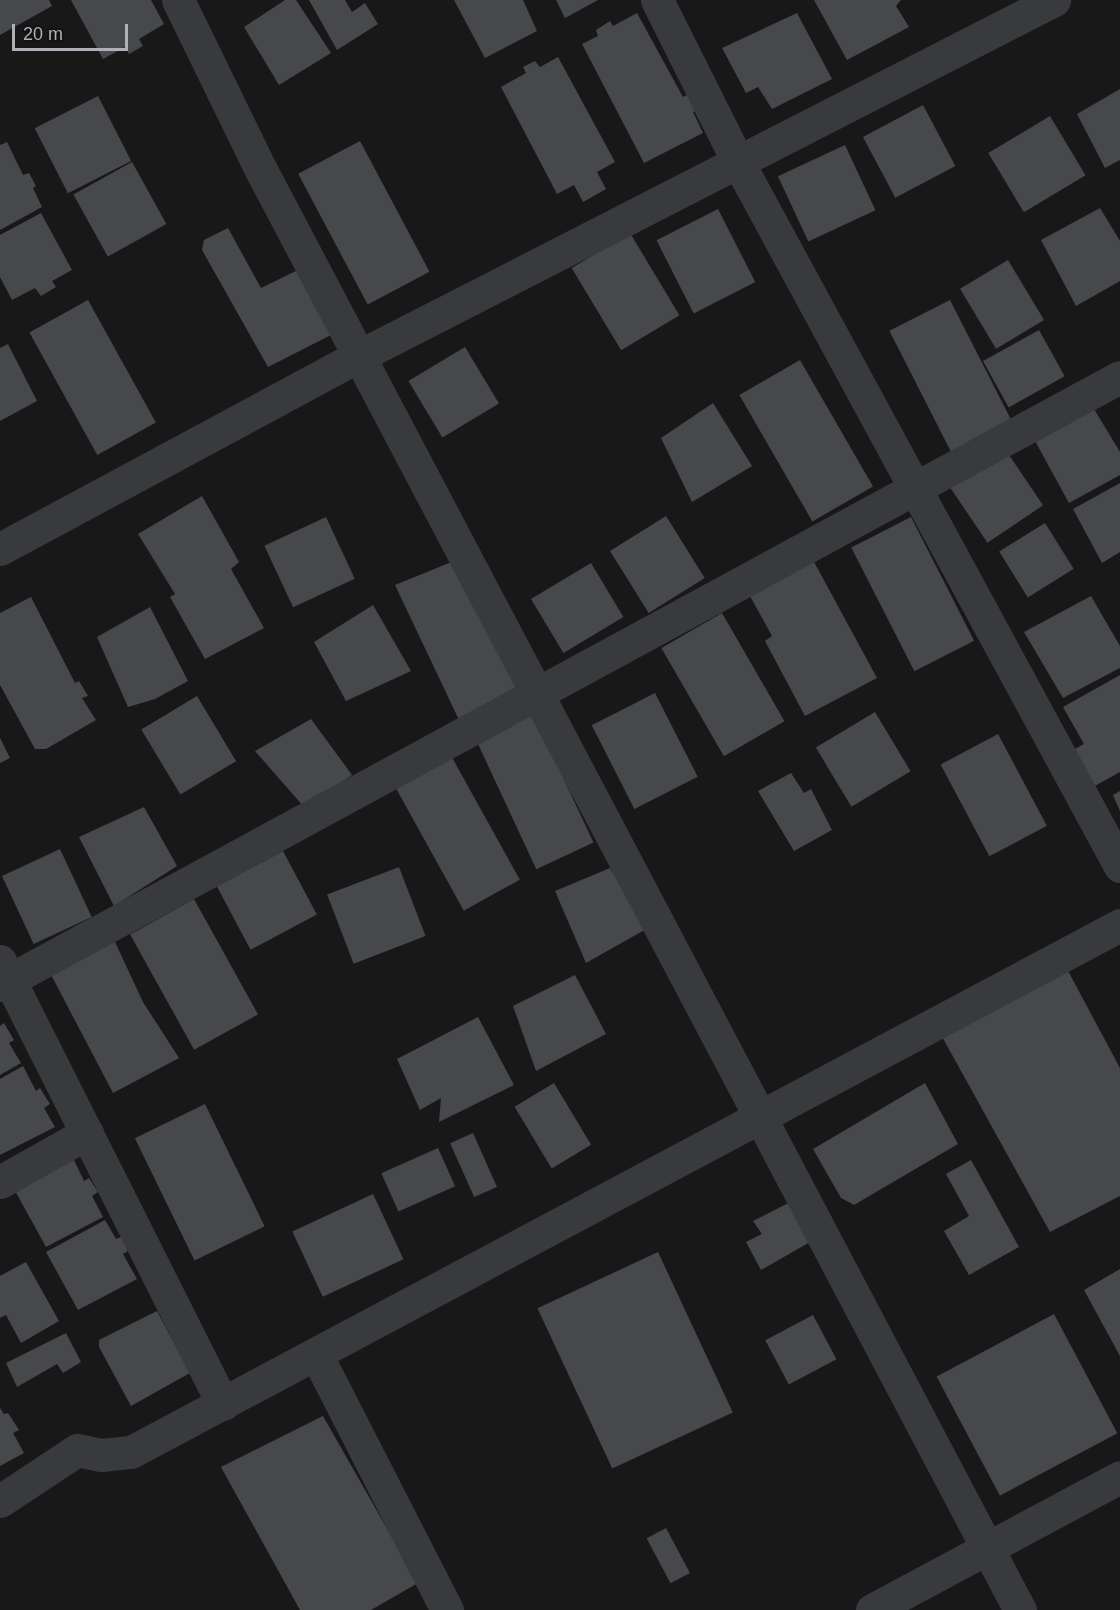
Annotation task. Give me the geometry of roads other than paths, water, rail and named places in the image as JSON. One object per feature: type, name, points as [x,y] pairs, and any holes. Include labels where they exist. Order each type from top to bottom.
[{"type":"street","points":[[178,0],[261,170],[1020,1610]]},
{"type":"street","points":[[657,0],[738,162],[1120,866]]},
{"type":"street","points":[[0,549],[359,356],[1054,0]]},
{"type":"street","points":[[223,1404],[87,1133],[3,975],[538,696],[1120,377]]},
{"type":"street","points":[[0,1501],[77,1450],[101,1455],[131,1452],[1120,925]]},
{"type":"street","points":[[0,1182],[87,1133]]},
{"type":"street","points":[[316,1354],[447,1610]]},
{"type":"street","points":[[872,1610],[1120,1477]]}]
